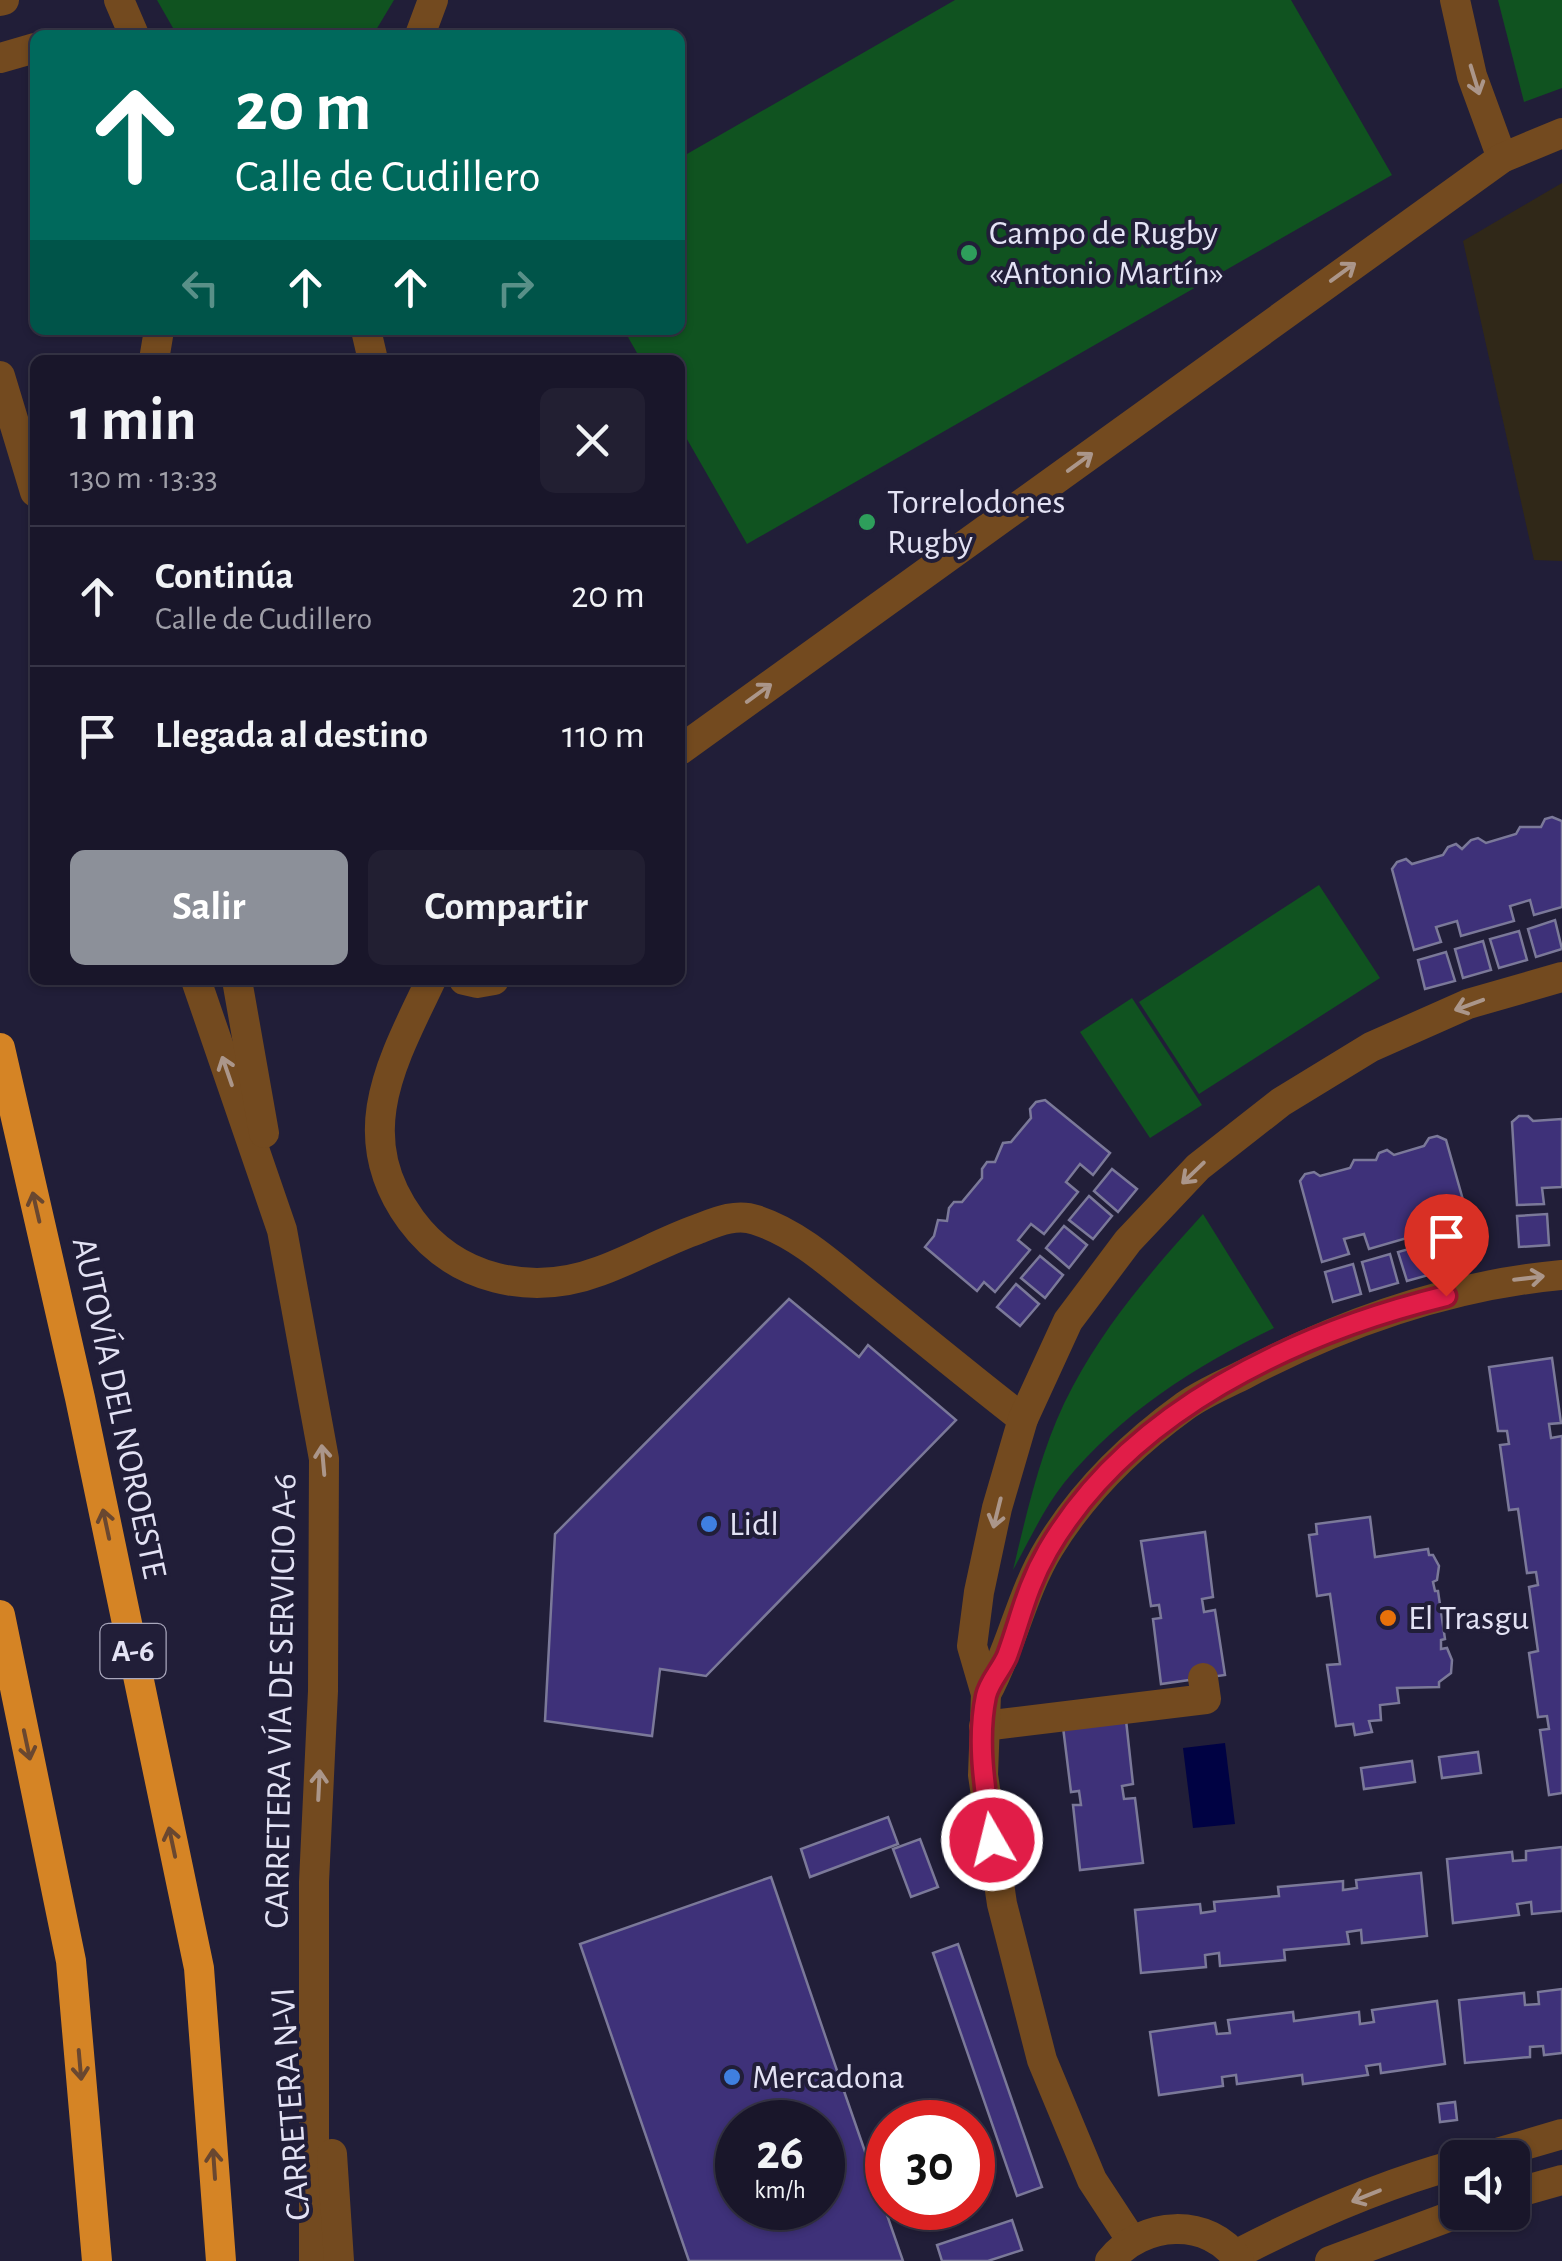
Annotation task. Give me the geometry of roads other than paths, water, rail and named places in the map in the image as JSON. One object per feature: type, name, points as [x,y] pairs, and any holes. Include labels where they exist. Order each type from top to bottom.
[{"type":"highway","name":"AUTOVÍA DEL NOROESTE","points":[[0,1048],[80,1398],[199,1968],[221,2261]]},
{"type":"highway","points":[[0,1615],[71,1961],[97,2261]]},
{"type":"street","points":[[119,0],[132,30]]},
{"type":"street","points":[[422,30],[433,0]]},
{"type":"street","points":[[1456,0],[1472,76],[1502,158]]},
{"type":"street","points":[[0,58],[30,49]]},
{"type":"street","points":[[685,746],[1502,158],[1562,133]]},
{"type":"street","points":[[0,376],[30,475]]},
{"type":"street","points":[[1440,2169],[1289,2227],[1237,2258],[1213,2237],[1186,2229],[1158,2230],[1121,2251],[1037,2044],[999,1888],[983,1775],[986,1694],[972,1646],[979,1592],[1023,1419],[1068,1321],[1128,1241],[1198,1168],[1281,1102],[1371,1047],[1468,1004],[1562,977]]},
{"type":"street","name":"CARRETERA VÍA DE SERVICIO A-6","points":[[198,985],[282,1230],[324,1458],[324,1691],[314,1882],[314,2261]]},
{"type":"street","points":[[238,985],[282,1230]]},
{"type":"street","points":[[429,985],[390,1066],[378,1112],[383,1160],[398,1202],[427,1242],[470,1269],[506,1282],[548,1284],[598,1272],[728,1218],[753,1218],[799,1239],[1023,1419]]},
{"type":"street","points":[[986,1694],[1006,1656],[1020,1608],[1048,1549],[1117,1461],[1187,1404],[1300,1346],[1410,1305],[1519,1279],[1562,1275]]},
{"type":"street","points":[[984,1726],[1206,1699],[1203,1678]]},
{"type":"street","name":"CARRETERA N-VI","points":[[314,1882],[339,2261]]},
{"type":"street","points":[[1530,2143],[1562,2134]]},
{"type":"street","points":[[1530,2189],[1562,2180]]},
{"type":"street","points":[[1330,2261],[1440,2220]]},
{"type":"place","name":"Campo de Rugby «Antonio Martín»","points":[[969,253]]},
{"type":"place","name":"Torrelodones Rugby","points":[[867,522]]},
{"type":"place","name":"Lidl","points":[[709,1524]]},
{"type":"place","name":"El Trasgu","points":[[1388,1618]]},
{"type":"place","name":"Mercadona","points":[[732,2077]]}]
